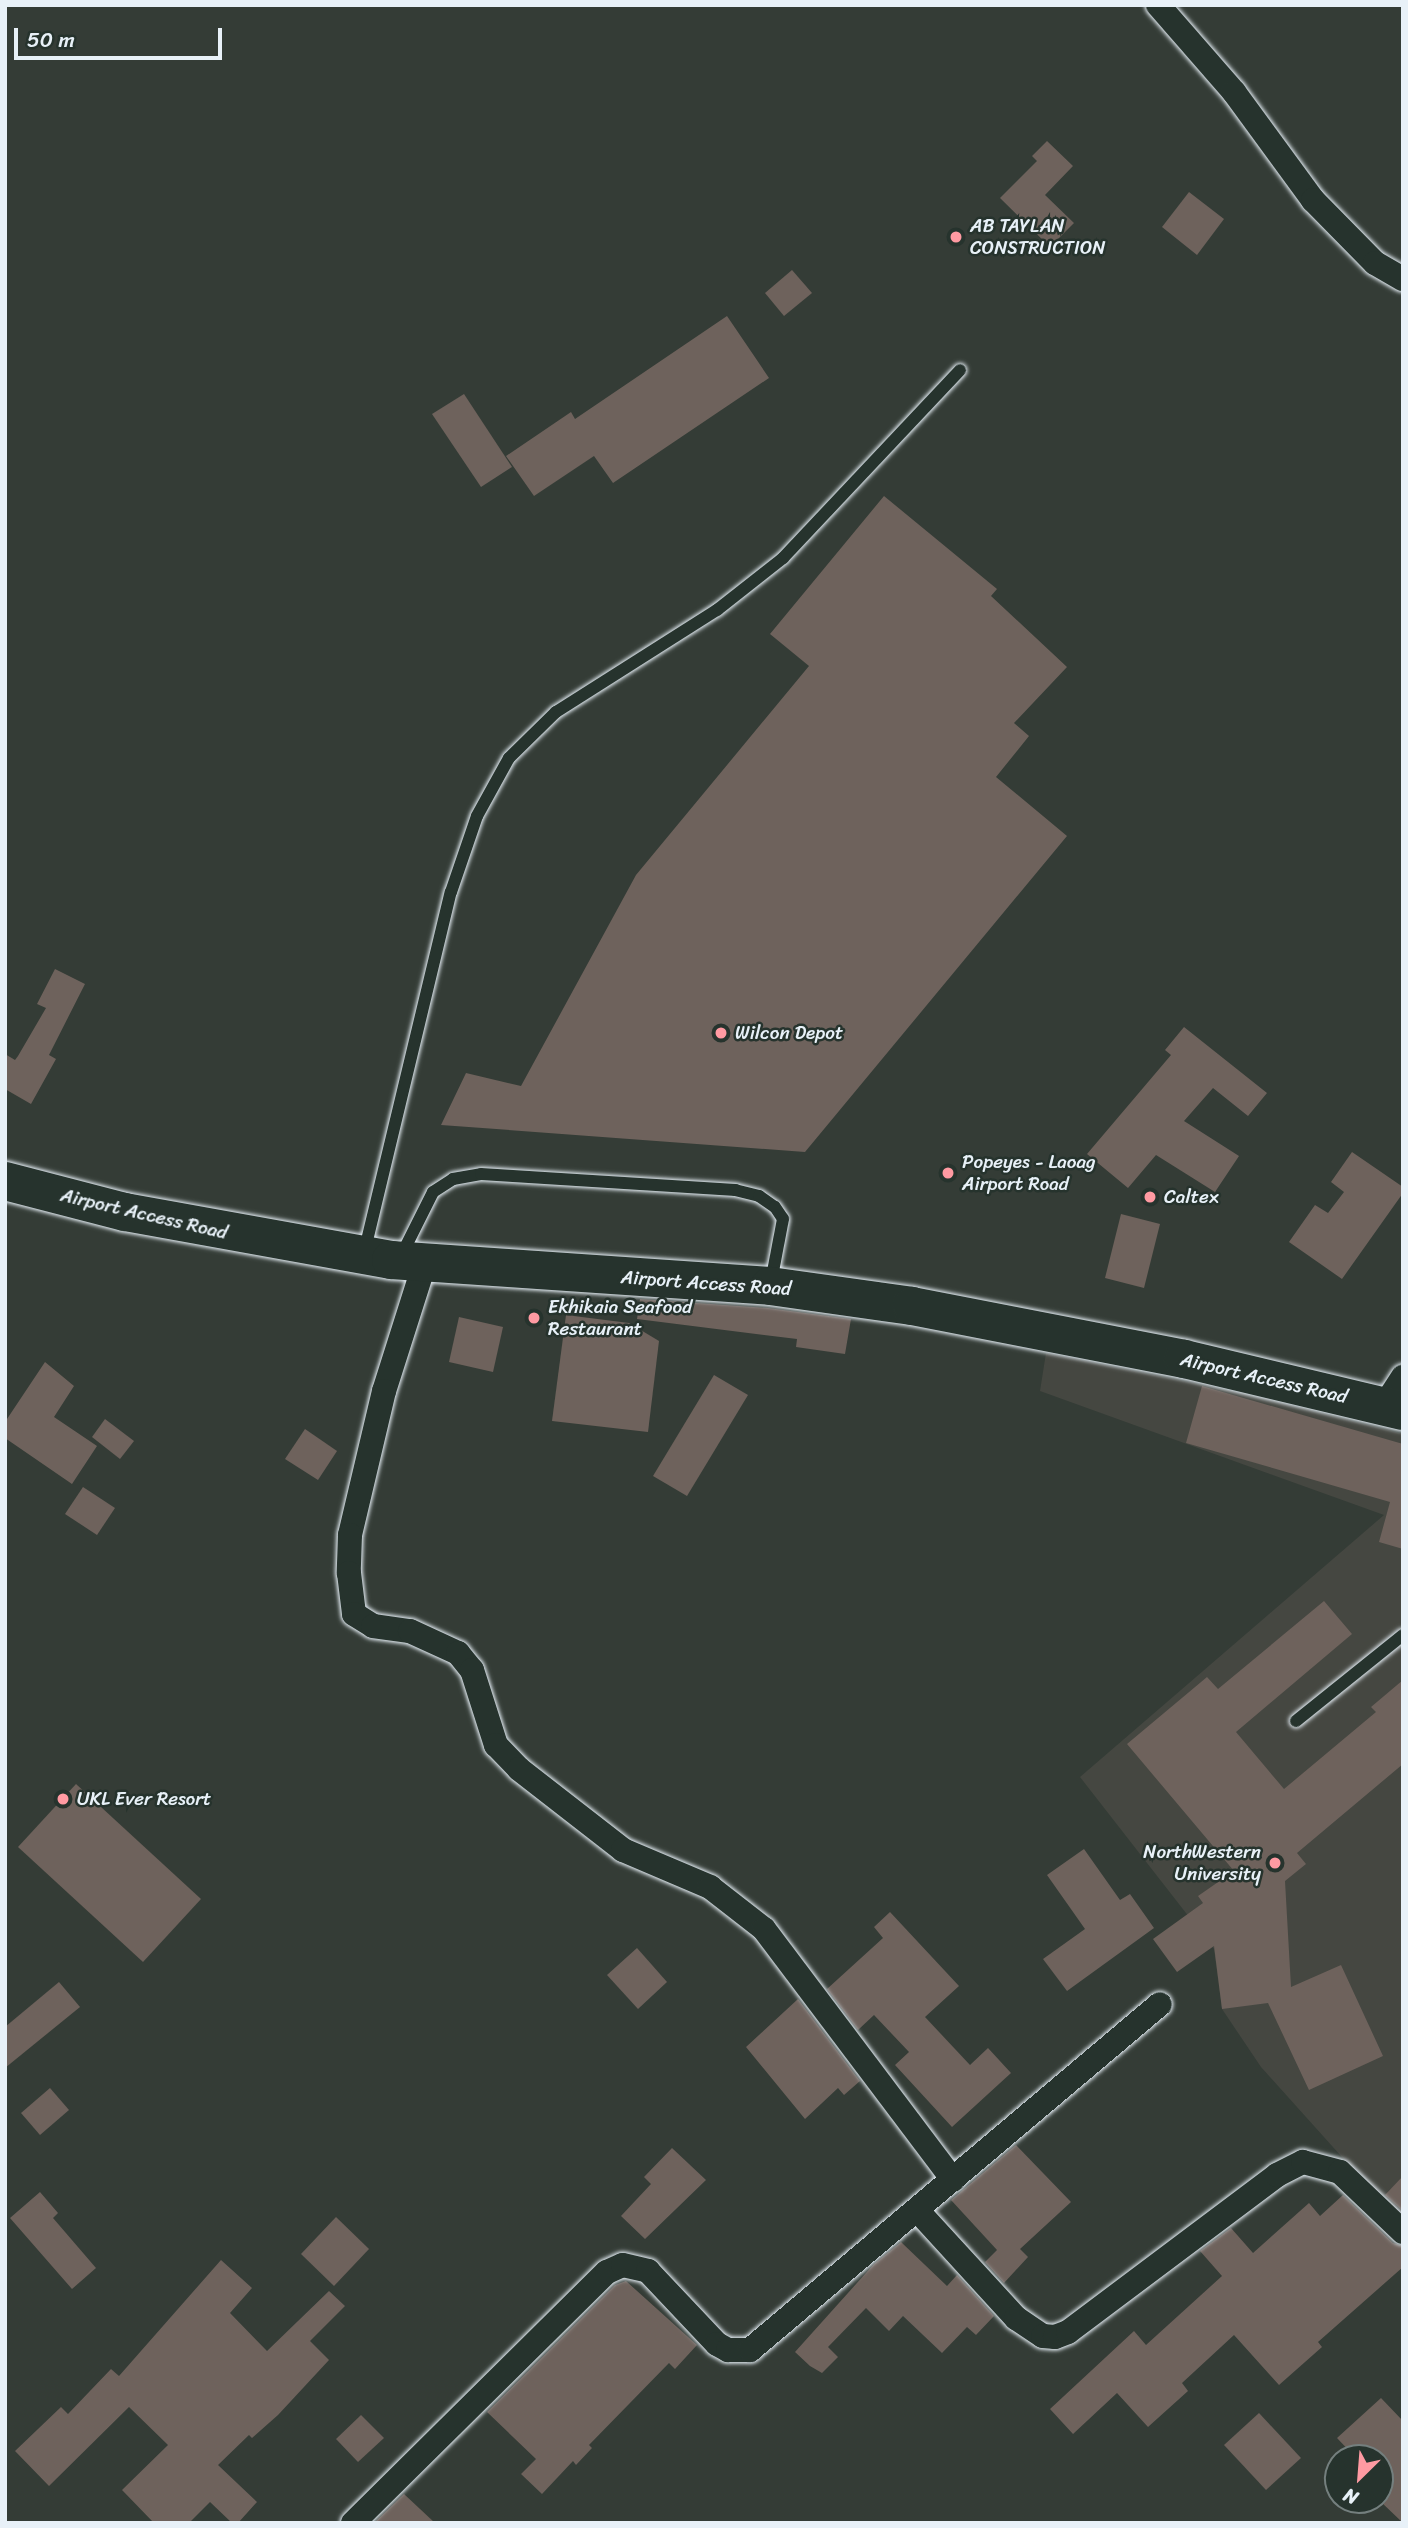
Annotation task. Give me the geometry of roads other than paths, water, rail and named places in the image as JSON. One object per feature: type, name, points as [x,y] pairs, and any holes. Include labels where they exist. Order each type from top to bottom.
[{"type":"main road","name":"Airport Access Road","points":[[5,1181],[125,1212],[396,1260],[770,1286],[912,1306],[1396,1398]]},
{"type":"street","points":[[1158,5],[1234,92],[1313,200],[1375,262],[1403,279]]},
{"type":"street","points":[[396,1260],[384,1391],[350,1535],[349,1573],[354,1614],[373,1626],[410,1631],[458,1653],[472,1670],[496,1745],[519,1769],[623,1850],[710,1887],[764,1929],[953,2180]]},
{"type":"street","points":[[353,2523],[607,2272],[624,2265],[648,2271],[717,2344],[728,2350],[750,2350],[1160,2004]]},
{"type":"street","points":[[917,2210],[1016,2318],[1043,2336],[1055,2337],[1069,2332],[1277,2175],[1303,2162],[1340,2172],[1403,2232]]},
{"type":"lane","points":[[396,1260],[451,891],[477,816],[509,758],[556,712],[717,610],[783,558],[960,370]]},
{"type":"lane","points":[[396,1260],[433,1192],[453,1178],[481,1174],[735,1190],[759,1196],[775,1206],[783,1219],[770,1286]]},
{"type":"lane","points":[[1296,1721],[1403,1635]]},
{"type":"place","name":"AB TAYLAN CONSTRUCTION","points":[[956,237]]},
{"type":"place","name":"Wilcon Depot","points":[[721,1033]]},
{"type":"place","name":"Popeyes - Laoag Airport Road","points":[[948,1173]]},
{"type":"place","name":"Caltex","points":[[1150,1197]]},
{"type":"place","name":"Ekhikaia Seafood Restaurant","points":[[534,1318]]},
{"type":"place","name":"UKL Ever Resort","points":[[63,1799]]},
{"type":"place","name":"NorthWestern University","points":[[1275,1863]]}]
